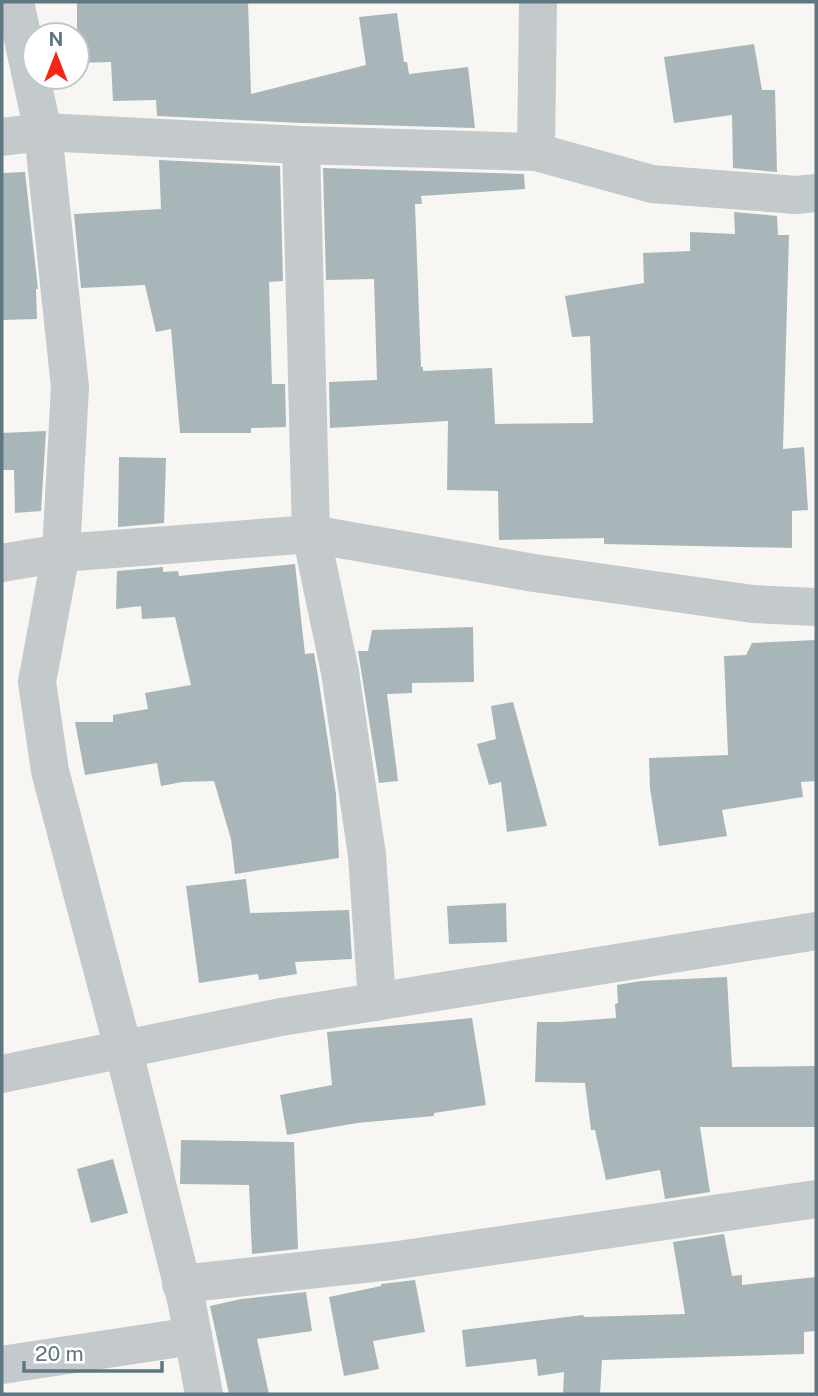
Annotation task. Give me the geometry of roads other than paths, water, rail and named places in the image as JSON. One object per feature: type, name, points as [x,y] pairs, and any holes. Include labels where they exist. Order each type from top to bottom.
[{"type":"street","points":[[15,2],[43,132],[69,387],[61,553],[37,682],[50,771],[123,1048],[181,1284],[204,1394]]},
{"type":"street","points":[[536,152],[538,2]]},
{"type":"street","points":[[2,137],[43,132],[301,145],[536,152],[652,184],[796,195],[816,193]]},
{"type":"street","points":[[301,145],[311,534],[340,672],[367,855],[377,1002]]},
{"type":"street","points":[[2,563],[61,553],[311,534],[534,573],[753,604],[816,607]]},
{"type":"street","points":[[2,1074],[281,1017],[816,931]]},
{"type":"street","points":[[181,1284],[391,1261],[816,1199]]},
{"type":"street","points":[[2,1364],[193,1336]]}]
